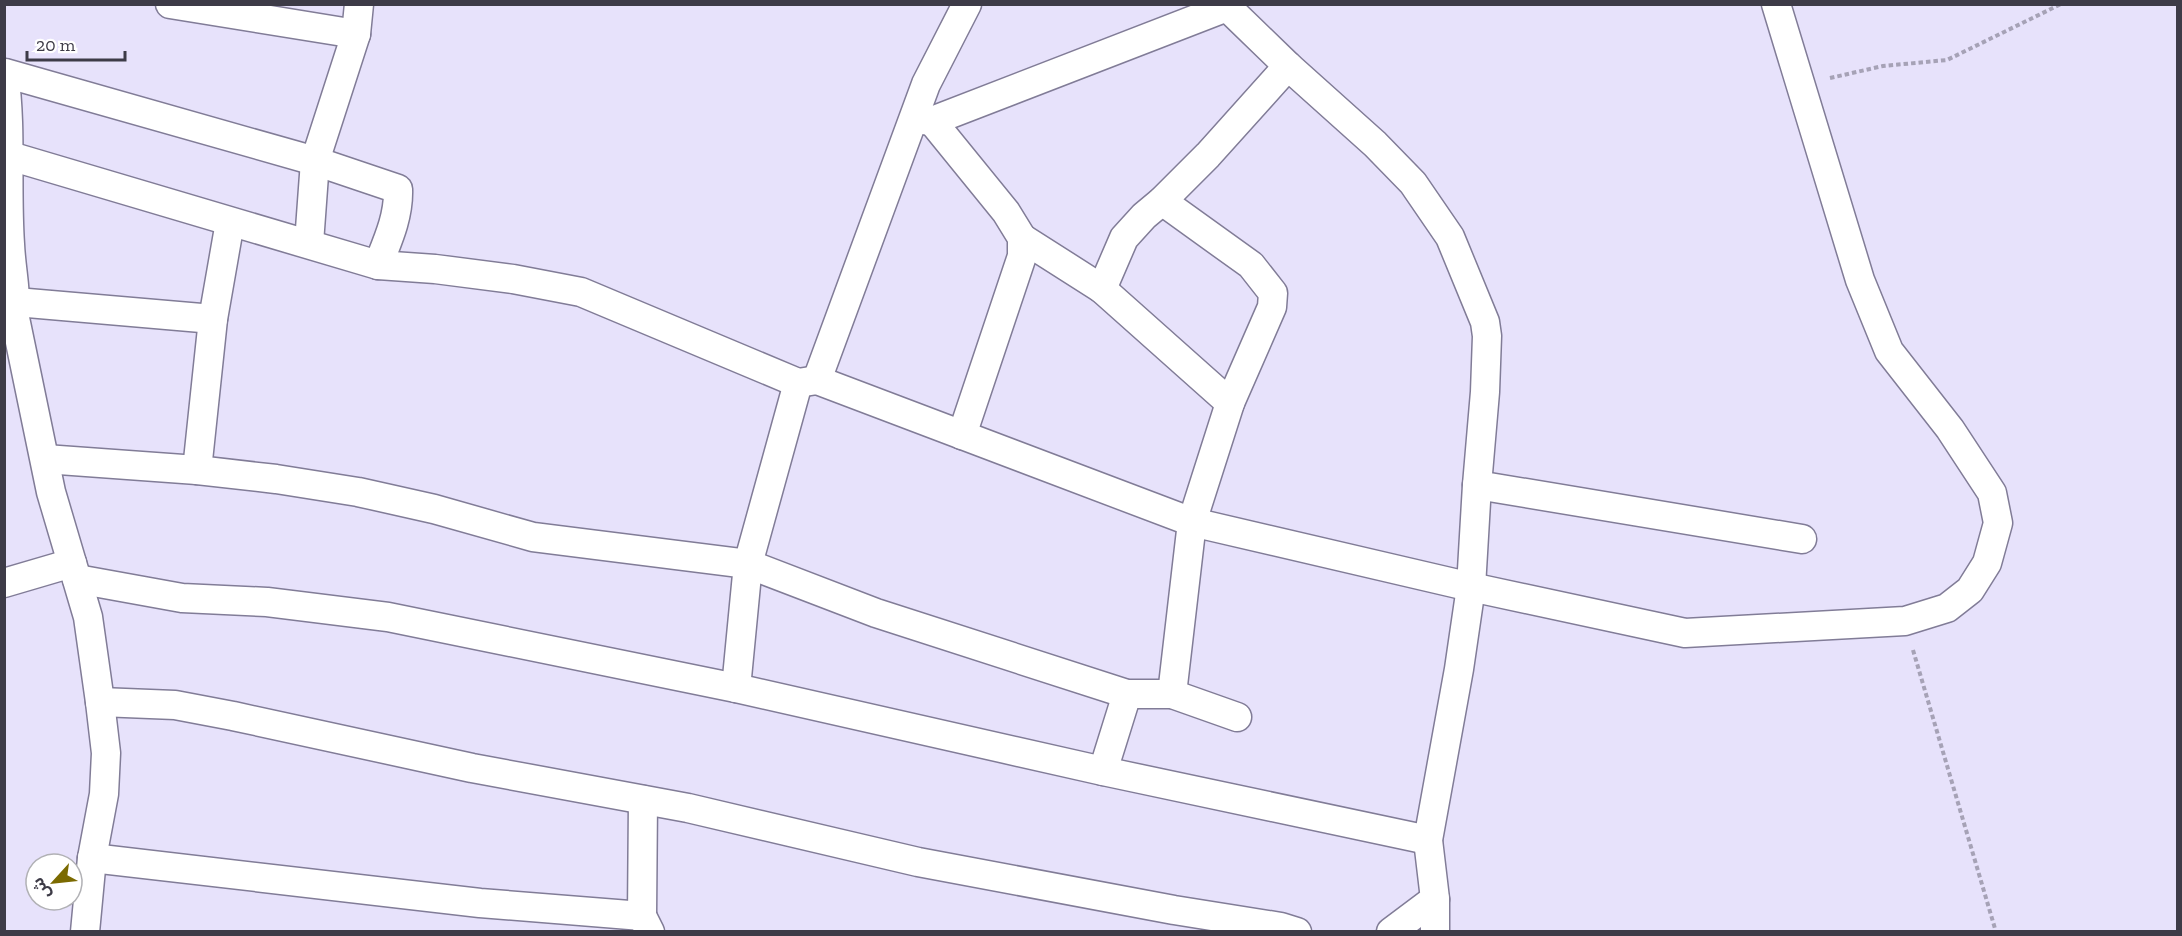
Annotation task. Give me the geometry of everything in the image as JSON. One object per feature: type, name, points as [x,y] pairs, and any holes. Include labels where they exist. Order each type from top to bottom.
[{"type":"street","points":[[170,4],[356,34]]},
{"type":"street","points":[[309,243],[315,161],[356,34],[358,4]]},
{"type":"street","points":[[736,688],[748,564],[807,381],[885,192],[923,120],[926,84],[967,4]]},
{"type":"street","points":[[10,156],[378,265],[435,269],[513,279],[581,292],[807,381],[962,435],[1192,522],[1471,587],[1685,633],[1905,621],[1947,608],[1970,590],[1987,562],[1998,523],[1992,493],[1950,429],[1889,351],[1860,280],[1776,4]]},
{"type":"street","points":[[923,120],[1226,6],[1288,66],[1375,144],[1413,183],[1450,237],[1478,301],[1487,336],[1471,587],[1459,669],[1428,840],[1435,899],[1435,932]]},
{"type":"street","points":[[1102,289],[1124,238],[1208,155],[1288,66]]},
{"type":"street","points":[[85,932],[92,858],[104,794],[106,753],[88,617],[51,492],[10,303],[7,243],[10,156],[5,73],[315,161],[398,189],[398,204],[392,228],[378,265]]},
{"type":"street","points":[[923,120],[1006,212],[1022,237],[1102,289],[1230,403]]},
{"type":"street","points":[[1162,201],[1251,265],[1273,293],[1272,307],[1230,403],[1192,522],[1172,694]]},
{"type":"street","points":[[197,470],[213,319],[230,222]]},
{"type":"street","points":[[962,435],[1022,256],[1022,237]]},
{"type":"street","points":[[10,303],[213,319]]},
{"type":"street","points":[[45,459],[276,478],[358,492],[434,509],[533,537],[748,564],[876,613],[1127,694],[1172,694],[1237,717]]},
{"type":"street","points":[[1477,485],[1803,539]]},
{"type":"street","points":[[4,584],[75,571],[182,598],[267,602],[388,617],[736,688],[1103,771],[1428,840]]},
{"type":"street","points":[[1103,771],[1127,694]]},
{"type":"street","points":[[100,702],[175,705],[245,718],[472,768],[643,800],[918,862],[1174,910],[1281,927],[1297,932]]},
{"type":"street","points":[[92,858],[646,924],[643,800]]},
{"type":"street","points":[[1391,932],[1435,899]]},
{"type":"path","points":[[1801,86],[1883,66],[1947,60],[2061,4]]},
{"type":"path","points":[[1905,621],[1996,932]]}]
